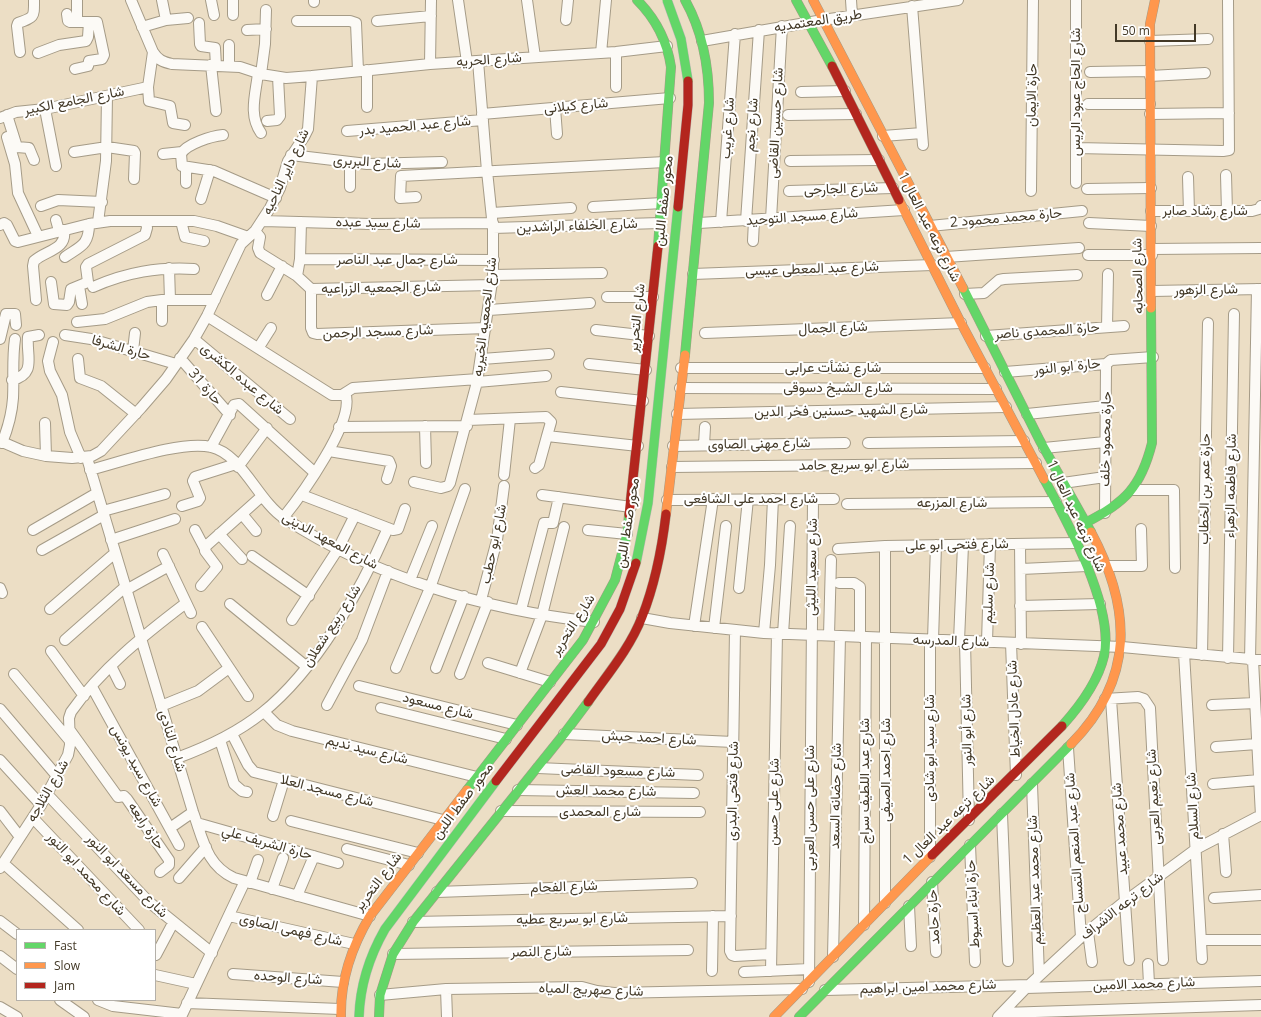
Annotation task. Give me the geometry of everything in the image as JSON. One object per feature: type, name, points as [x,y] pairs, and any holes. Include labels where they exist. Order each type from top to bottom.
[{"type":"street","points":[[20,52],[17,26],[18,23],[34,16],[34,0]]},
{"type":"street","points":[[77,0],[77,22]]},
{"type":"street","points":[[131,0],[157,58],[172,64],[229,66],[278,77],[312,76]]},
{"type":"street","points":[[162,0],[166,20]]},
{"type":"street","points":[[211,0],[214,15]]},
{"type":"street","points":[[233,0],[234,15]]},
{"type":"street","points":[[430,64],[431,0]]},
{"type":"street","points":[[458,0],[467,62]]},
{"type":"street","points":[[527,0],[535,57]]},
{"type":"street","points":[[566,20],[568,0]]},
{"type":"street","points":[[601,53],[606,0]]},
{"type":"street","name":"شارع التحرير","points":[[340,1013],[343,982],[354,944],[370,916],[550,682],[594,622],[615,580],[627,534],[643,402],[650,370],[649,336],[662,203],[670,98],[671,67],[667,46],[653,17],[637,0]]},
{"type":"street","name":"محور صفط اللبن","points":[[650,370],[682,80],[679,53],[672,27],[659,0]]},
{"type":"street","name":"محور صفط اللبن","points":[[359,1017],[362,981],[369,958],[379,937],[392,917],[601,644],[626,600],[634,576],[648,503],[688,105],[689,78],[686,50],[678,24],[667,0]]},
{"type":"street","points":[[379,1017],[380,995],[393,954],[412,922],[564,734],[623,653],[642,618],[661,552],[672,467],[681,368],[699,223],[709,108],[708,72],[695,42],[690,7],[685,0]]},
{"type":"street","name":"شارع ترعه عبد العال 1","points":[[774,1017],[930,857],[1016,775],[1064,726],[1082,702],[1095,680],[1105,647],[1100,604],[1087,566],[1077,543],[1036,463],[961,324],[845,91],[796,0]]},
{"type":"street","name":"شارع ترعه عبد العال 1","points":[[799,1017],[932,882],[1068,748],[1108,699],[1122,647],[1119,606],[1114,582],[1107,566],[1044,448],[813,0]]},
{"type":"street","points":[[851,0],[852,15]]},
{"type":"street","name":"طريق المعتمديه","points":[[695,42],[852,15],[885,5],[916,4],[953,0]]},
{"type":"street","name":"حارة الايمان","points":[[1031,191],[1033,0]]},
{"type":"street","name":"شارع الحاج عبود الريس","points":[[1076,0],[1076,183]]},
{"type":"street","name":"شارع الصحابه","points":[[1085,523],[1105,513],[1123,501],[1133,490],[1138,484],[1147,465],[1152,443],[1153,358],[1150,24],[1155,0]]},
{"type":"street","points":[[1076,148],[1226,151],[1230,148],[1228,0]]},
{"type":"street","points":[[916,4],[923,144]]},
{"type":"street","points":[[261,133],[255,125],[253,113],[266,29],[266,10]]},
{"type":"street","points":[[67,14],[68,22],[96,22],[98,24],[104,56],[102,58],[89,61],[88,66],[75,69]]},
{"type":"street","points":[[377,21],[431,16]]},
{"type":"street","points":[[142,26],[166,20],[188,18]]},
{"type":"street","points":[[297,21],[350,20],[356,23],[368,107]]},
{"type":"street","points":[[38,53],[58,45],[86,42],[88,37],[89,22]]},
{"type":"street","points":[[199,23],[201,46],[215,48],[214,66],[216,112]]},
{"type":"street","name":"شارع حسين القاضى","points":[[771,219],[782,26]]},
{"type":"street","points":[[247,30],[266,29]]},
{"type":"street","name":"شارع نجم","points":[[753,241],[750,220],[758,30]]},
{"type":"street","name":"شارع غريب","points":[[721,222],[735,34]]},
{"type":"street","points":[[1150,41],[1208,39]]},
{"type":"street","points":[[667,46],[695,42]]},
{"type":"street","points":[[229,45],[229,66]]},
{"type":"street","name":"شارع الحريه","points":[[312,76],[430,64],[616,52],[667,46]]},
{"type":"street","points":[[153,52],[148,86],[149,101],[170,106],[172,123],[185,125]]},
{"type":"street","points":[[616,52],[616,87]]},
{"type":"street","name":"شارع الجمعيه الخيريه","points":[[414,482],[441,488],[448,486],[467,423],[482,359],[494,260],[493,221],[487,171],[478,61]]},
{"type":"street","points":[[1090,72],[1205,73]]},
{"type":"street","name":"شارع داير الناحيه","points":[[84,458],[102,451],[136,414],[178,361],[194,338],[215,300],[241,244],[252,234],[263,220],[276,198],[291,155],[308,129],[312,76]]},
{"type":"street","points":[[267,121],[277,120],[280,116],[278,77]]},
{"type":"street","name":"شارع الجامع الكبير","points":[[3,114],[108,96],[148,86]]},
{"type":"street","points":[[801,92],[845,91]]},
{"type":"street","points":[[65,257],[85,244],[102,202],[107,147],[108,96]]},
{"type":"street","name":"شارع كيلانى","points":[[482,117],[555,108],[670,98]]},
{"type":"street","points":[[1088,104],[1229,113]]},
{"type":"street","points":[[45,108],[56,166]]},
{"type":"street","points":[[555,108],[557,134]]},
{"type":"street","points":[[3,114],[6,137],[15,164],[18,193],[38,236]]},
{"type":"street","points":[[788,115],[856,114]]},
{"type":"street","name":"شارع عبد الحميد بدر","points":[[347,131],[482,117]]},
{"type":"street","points":[[883,136],[922,132]]},
{"type":"street","points":[[163,154],[182,152],[211,137],[223,135]]},
{"type":"street","points":[[6,137],[18,147],[29,148],[34,160]]},
{"type":"street","points":[[74,152],[107,147],[131,150],[135,153],[134,179]]},
{"type":"street","points":[[182,152],[182,166],[210,170],[276,198]]},
{"type":"street","name":"شارع البربرى","points":[[291,155],[350,162],[392,164],[442,162]]},
{"type":"street","points":[[790,161],[880,160]]},
{"type":"street","points":[[350,162],[350,187]]},
{"type":"street","points":[[416,197],[400,198],[401,176],[665,162]]},
{"type":"street","points":[[186,167],[186,183]]},
{"type":"street","points":[[201,198],[210,170]]},
{"type":"street","points":[[1226,176],[1227,211]]},
{"type":"street","points":[[1188,177],[1189,211]]},
{"type":"street","name":"شارع الجارحى","points":[[789,191],[893,188]]},
{"type":"street","points":[[1087,189],[1151,188]]},
{"type":"street","points":[[41,206],[61,200],[102,202]]},
{"type":"street","points":[[593,207],[662,203]]},
{"type":"street","name":"شارع رشاد صابر","points":[[1151,210],[1252,211],[1260,207]]},
{"type":"street","points":[[493,221],[571,208]]},
{"type":"street","name":"شارع مسجد التوحيد","points":[[699,223],[904,210]]},
{"type":"street","name":"حارة محمد محمود 2","points":[[930,226],[1082,211]]},
{"type":"street","points":[[36,300],[33,266],[34,261],[59,247],[65,237],[56,220]]},
{"type":"street","name":"شارع سيد عبده","points":[[263,220],[429,224],[493,221]]},
{"type":"street","points":[[0,225],[7,225],[16,242],[93,223],[146,221],[181,221],[212,224],[252,234]]},
{"type":"street","points":[[51,282],[54,302],[58,306],[68,304],[70,290],[88,282],[86,267],[88,264],[142,237],[146,232],[146,221]]},
{"type":"street","points":[[181,221],[185,237],[204,241]]},
{"type":"street","name":"شارع الخلفاء الراشدين","points":[[493,221],[660,223]]},
{"type":"street","points":[[297,276],[300,259],[301,222]]},
{"type":"street","points":[[1089,223],[1151,226]]},
{"type":"street","name":"شارع الجمعيه الزراعيه","points":[[252,234],[260,237],[258,248],[260,253],[297,276],[311,289],[602,273]]},
{"type":"street","points":[[946,257],[1079,248]]},
{"type":"street","points":[[1088,255],[1261,248]]},
{"type":"street","name":"شارع جمال عبد الناصر","points":[[300,259],[494,260]]},
{"type":"street","name":"شارع عبد المعطى عيسى","points":[[693,274],[932,265]]},
{"type":"street","points":[[267,295],[282,266]]},
{"type":"street","points":[[93,287],[130,273],[169,268],[194,269]]},
{"type":"street","points":[[162,321],[166,300],[169,268]]},
{"type":"street","name":"حارة المحمدى ناصر","points":[[1107,327],[1108,274]]},
{"type":"street","points":[[965,294],[984,294],[999,280],[1004,279],[1077,275]]},
{"type":"street","points":[[80,286],[82,304]]},
{"type":"street","name":"شارع مسجد الرحمن","points":[[311,289],[311,328],[313,332],[317,334],[486,328]]},
{"type":"street","points":[[1259,289],[1255,703],[1261,815]]},
{"type":"street","name":"شارع الزهور","points":[[1152,291],[1259,289]]},
{"type":"street","points":[[608,297],[653,297]]},
{"type":"street","points":[[77,322],[105,318],[140,304],[166,300],[215,300]]},
{"type":"street","points":[[489,310],[590,303]]},
{"type":"street","points":[[0,339],[6,314],[15,314],[16,325]]},
{"type":"street","name":"شارع فاطمه الزهراء","points":[[1228,658],[1234,314]]},
{"type":"street","points":[[207,316],[259,347],[332,395],[339,396],[353,388],[546,376]]},
{"type":"street","name":"حارة عمر بن الخطاب","points":[[1202,655],[1208,323]]},
{"type":"street","name":"شارع الجمال","points":[[705,333],[961,324]]},
{"type":"street","name":"حارة المحمدى ناصر","points":[[986,336],[1124,326]]},
{"type":"street","points":[[259,347],[270,328]]},
{"type":"street","points":[[596,330],[649,336]]},
{"type":"street","points":[[134,351],[135,333]]},
{"type":"street","points":[[12,380],[23,376],[29,366],[28,337],[39,335]]},
{"type":"street","name":"حارة الشرفا","points":[[65,336],[91,339],[178,361]]},
{"type":"street","name":"شارع عبده الكشرى","points":[[194,338],[290,419]]},
{"type":"street","points":[[15,339],[12,358],[11,413],[1,442],[23,451],[46,456],[84,458]]},
{"type":"street","name":"شارع النادى","points":[[53,342],[49,356],[50,371],[62,395],[70,432],[90,470],[193,812],[206,847],[216,866],[223,873],[248,882],[370,916]]},
{"type":"street","points":[[482,359],[549,354]]},
{"type":"street","name":"حارة ابو النور","points":[[1005,372],[1106,364],[1111,360],[1153,358]]},
{"type":"street","points":[[78,359],[80,378],[101,386],[136,414]]},
{"type":"street","name":"حارة 31","points":[[178,361],[230,415]]},
{"type":"street","points":[[589,364],[650,370]]},
{"type":"street","name":"حارة محمود خلف","points":[[1105,513],[1106,364]]},
{"type":"street","name":"شارع نشأت عرابى","points":[[681,368],[985,368]]},
{"type":"street","name":"شارع الشيخ دسوقى","points":[[680,388],[996,389]]},
{"type":"street","points":[[560,392],[643,402]]},
{"type":"street","points":[[283,518],[302,494],[329,451],[347,405],[345,393]]},
{"type":"street","points":[[211,447],[230,415],[234,405],[239,404],[315,473]]},
{"type":"street","points":[[1027,414],[1106,406]]},
{"type":"street","name":"شارع الشهيد حسنين فخر الدين","points":[[677,414],[1006,407]]},
{"type":"street","points":[[339,427],[425,426],[510,419],[549,418],[551,422],[539,465],[535,468]]},
{"type":"street","points":[[504,475],[510,419]]},
{"type":"street","points":[[45,423],[46,456]]},
{"type":"street","points":[[425,426],[426,463]]},
{"type":"street","points":[[704,445],[706,427]]},
{"type":"street","points":[[182,506],[198,501],[200,498],[193,481],[195,476],[237,466],[267,428]]},
{"type":"street","points":[[547,436],[638,446]]},
{"type":"street","points":[[868,443],[1024,441]]},
{"type":"street","points":[[1044,448],[1106,442]]},
{"type":"street","name":"شارع مهنى الصاوى","points":[[673,446],[845,443]]},
{"type":"street","name":"شارع المعهد الدينى","points":[[90,470],[179,447],[200,445],[211,447],[224,453],[283,518],[338,549],[372,565],[430,588],[542,615],[594,622]]},
{"type":"street","points":[[329,451],[389,461],[391,464],[387,480]]},
{"type":"street","name":"شارع ابو سريع حامد","points":[[672,467],[1036,463]]},
{"type":"street","points":[[1064,483],[1105,477]]},
{"type":"street","name":"شارع ابو حطب","points":[[460,674],[484,601],[498,534],[504,486]]},
{"type":"street","points":[[396,668],[430,588],[465,489]]},
{"type":"street","points":[[1133,490],[1174,490],[1174,568]]},
{"type":"street","points":[[33,530],[97,493]]},
{"type":"street","points":[[42,550],[103,513],[165,494]]},
{"type":"street","points":[[302,494],[388,528],[398,529],[405,509]]},
{"type":"street","points":[[542,495],[631,507]]},
{"type":"street","points":[[205,548],[262,496]]},
{"type":"street","points":[[521,610],[544,523],[553,523],[559,497]]},
{"type":"street","points":[[694,626],[712,499]]},
{"type":"street","points":[[738,588],[748,499]]},
{"type":"street","points":[[764,633],[770,565],[773,499]]},
{"type":"street","name":"شارع سعيد الليثى","points":[[811,634],[813,499]]},
{"type":"street","name":"شارع احمد على الشافعى","points":[[667,500],[834,499]]},
{"type":"street","name":"شارع المزرعه","points":[[847,504],[1056,502]]},
{"type":"street","points":[[1064,518],[1078,510]]},
{"type":"street","points":[[242,514],[256,531]]},
{"type":"street","points":[[292,620],[309,596],[338,549],[355,515]]},
{"type":"street","points":[[111,540],[175,519]]},
{"type":"street","points":[[410,580],[432,526]]},
{"type":"street","points":[[714,628],[726,526]]},
{"type":"street","name":"شارع على حسن","points":[[771,971],[780,633],[790,526]]},
{"type":"street","points":[[520,673],[542,615],[564,527]]},
{"type":"street","name":"شارع ربيع شعلان","points":[[177,758],[232,734],[264,712],[306,667],[322,648],[372,565],[388,528]]},
{"type":"street","points":[[1107,566],[1142,566],[1141,529]]},
{"type":"street","points":[[195,530],[217,567],[201,586]]},
{"type":"street","points":[[588,530],[627,534]]},
{"type":"street","points":[[219,534],[242,559]]},
{"type":"street","name":"شارع فتحى ابو على","points":[[838,549],[885,546],[1077,543]]},
{"type":"street","name":"شارع سليم","points":[[987,642],[990,544]]},
{"type":"street","name":"شارع عادل الخياط","points":[[1016,775],[1016,643],[1020,606],[1020,544]]},
{"type":"street","name":"شارع سيد ابو شادى","points":[[930,857],[931,640],[936,545]]},
{"type":"street","points":[[962,641],[963,545]]},
{"type":"street","name":"شارع احمد الصيفى","points":[[885,546],[885,903]]},
{"type":"street","points":[[50,609],[115,553]]},
{"type":"street","points":[[65,640],[126,588],[169,566],[163,554]]},
{"type":"street","points":[[252,556],[309,596]]},
{"type":"street","points":[[829,635],[831,560]]},
{"type":"street","name":"شارع الثلاجه","points":[[2,865],[41,805],[68,755],[70,741],[68,727],[71,712],[111,666],[140,637],[188,608],[169,566]]},
{"type":"street","points":[[1021,569],[1087,566]]},
{"type":"street","points":[[327,705],[362,640],[388,572]]},
{"type":"street","name":"شارع عبد اللطيف سراج","points":[[839,582],[854,582],[860,587],[863,637],[864,925]]},
{"type":"street","points":[[436,668],[464,596]]},
{"type":"street","points":[[230,604],[306,667]]},
{"type":"street","points":[[1020,606],[1100,604]]},
{"type":"street","name":"شارع المدرسه","points":[[642,618],[694,626],[764,633],[1122,647],[1255,660]]},
{"type":"street","points":[[202,627],[248,696]]},
{"type":"street","name":"شارع فتحى البدرى","points":[[735,630],[730,951],[732,955],[735,956],[771,954]]},
{"type":"street","name":"شارع على حسن العربى","points":[[805,985],[809,969],[811,634]]},
{"type":"street","name":"شارع حضانه السعد","points":[[832,957],[840,636]]},
{"type":"street","name":"شارع أبو النور","points":[[962,641],[969,820]]},
{"type":"street","points":[[51,651],[84,696]]},
{"type":"street","name":"شارع السلام","points":[[1184,654],[1202,959]]},
{"type":"street","points":[[488,663],[550,682]]},
{"type":"street","points":[[111,666],[120,684]]},
{"type":"street","points":[[161,706],[198,691],[229,668]]},
{"type":"street","points":[[14,674],[70,741]]},
{"type":"street","name":"شارع مسعود","points":[[358,686],[517,725]]},
{"type":"street","name":"شارع سيد يونس","points":[[92,687],[179,845]]},
{"type":"street","name":"شارع نعيم العربى","points":[[1108,699],[1144,699],[1150,708],[1158,877],[1164,960]]},
{"type":"street","name":"شارع محمد عبيد","points":[[1108,699],[1128,960]]},
{"type":"street","points":[[1212,705],[1255,703]]},
{"type":"street","points":[[381,708],[506,738]]},
{"type":"street","points":[[0,709],[57,776]]},
{"type":"street","name":"شارع سيد نديم","points":[[264,712],[277,725],[292,731],[477,777]]},
{"type":"street","name":"حارة رابعه","points":[[68,727],[118,797],[124,796],[127,799],[169,860],[169,865],[160,872]]},
{"type":"street","name":"شارع مسجد العلا","points":[[232,734],[248,765],[254,772],[443,820]]},
{"type":"street","name":"شارع احمد حبش","points":[[564,734],[733,742]]},
{"type":"street","points":[[220,740],[234,784],[242,791],[247,792]]},
{"type":"street","points":[[1216,747],[1257,744]]},
{"type":"street","name":"شارع عبد المنعم التمساح","points":[[1068,748],[1085,935],[1092,962]]},
{"type":"street","points":[[0,760],[41,805]]},
{"type":"street","name":"شارع مسعود القاضى","points":[[538,768],[698,774]]},
{"type":"street","points":[[273,816],[284,780]]},
{"type":"street","points":[[1213,784],[1259,780]]},
{"type":"street","name":"شارع محمد عبد العظيم","points":[[1032,784],[1039,976]]},
{"type":"street","name":"شارع محمد العش","points":[[518,790],[694,792]]},
{"type":"street","name":"شارع مسعد ابو النور","points":[[47,794],[149,902],[173,923],[212,953]]},
{"type":"street","name":"شارع المحمدى","points":[[501,811],[700,812]]},
{"type":"street","points":[[0,812],[20,837]]},
{"type":"street","points":[[170,828],[193,812]]},
{"type":"street","points":[[1002,814],[1008,961]]},
{"type":"street","name":"شارع ترعه الاشراف","points":[[1000,1015],[1028,986],[1124,902],[1196,849],[1222,834],[1261,815]]},
{"type":"street","name":"شارع محمد ابو النور","points":[[33,818],[138,929]]},
{"type":"street","points":[[292,821],[418,853]]},
{"type":"street","name":"حارة الشريف علي","points":[[197,823],[338,862]]},
{"type":"street","points":[[1222,834],[1226,872]]},
{"type":"street","name":"حارة ابناء اسيوط","points":[[970,845],[975,962]]},
{"type":"street","points":[[179,878],[206,847]]},
{"type":"street","points":[[347,849],[409,865]]},
{"type":"street","points":[[297,896],[314,856]]},
{"type":"street","points":[[272,889],[282,858]]},
{"type":"street","points":[[103,1002],[181,1016],[229,916],[248,882],[258,860]]},
{"type":"street","points":[[2,865],[77,929]]},
{"type":"street","name":"حارة حامد","points":[[932,882],[936,952]]},
{"type":"street","name":"شارع الفحام","points":[[437,892],[692,883]]},
{"type":"street","points":[[1214,898],[1261,895]]},
{"type":"street","points":[[909,906],[911,946]]},
{"type":"street","name":"شارع فهمى الصاوى","points":[[229,916],[354,944]]},
{"type":"street","points":[[712,972],[713,916]]},
{"type":"street","name":"شارع ابو سريع عطيه","points":[[412,922],[731,916]]},
{"type":"street","points":[[0,921],[16,933]]},
{"type":"street","points":[[156,955],[173,923]]},
{"type":"street","points":[[1201,940],[1261,940]]},
{"type":"street","name":"شارع النصر","points":[[393,954],[688,950]]},
{"type":"street","points":[[0,956],[16,968]]},
{"type":"street","points":[[1148,964],[1150,984]]},
{"type":"street","points":[[744,972],[809,969]]},
{"type":"street","name":"شارع الوحده","points":[[233,974],[343,982]]},
{"type":"street","points":[[156,975],[196,984]]},
{"type":"street","name":"شارع محمد الامين","points":[[1028,986],[1261,982]]},
{"type":"street","name":"شارع صهريج المياه","points":[[380,995],[446,989],[582,987],[606,993],[805,985]]},
{"type":"street","name":"شارع محمد امين ابراهيم","points":[[826,990],[1028,986]]},
{"type":"street","points":[[446,989],[447,1017]]},
{"type":"street","points":[[61,1001],[84,1017]]},
{"type":"street","points":[[187,1003],[340,1013]]},
{"type":"street","points":[[1000,1015],[1261,1005]]},
{"type":"street","points":[[0,1007],[17,1017]]},
{"type":"traffic: fast","points":[[637,0],[644,7],[660,30],[667,48],[671,67],[658,246]]},
{"type":"traffic: fast","points":[[667,0],[681,39],[688,81]]},
{"type":"traffic: fast","points":[[685,0],[701,37],[708,76],[709,103],[685,355]]},
{"type":"traffic: fast","points":[[796,0],[832,66]]},
{"type":"traffic: fast","points":[[636,563],[648,503],[678,207]]},
{"type":"traffic: fast","points":[[963,288],[1040,441],[1091,532]]},
{"type":"traffic: fast","points":[[1085,523],[1111,508],[1129,492],[1137,482],[1148,458],[1152,443],[1151,308]]},
{"type":"traffic: fast","points":[[1044,479],[1065,518],[1087,565],[1096,590],[1106,636],[1104,656],[1093,684],[1082,702],[1062,726]]},
{"type":"traffic: fast","points":[[467,790],[583,640],[615,580],[627,534],[629,515]]},
{"type":"traffic: fast","points":[[379,1017],[380,995],[393,954],[413,922],[588,702]]},
{"type":"traffic: fast","points":[[799,1017],[1071,744]]},
{"type":"traffic: fast","points":[[359,1017],[363,982],[374,950],[385,929],[496,781]]},
{"type":"traffic: slow","points":[[813,0],[963,288]]},
{"type":"traffic: slow","points":[[1151,308],[1150,24],[1155,0]]},
{"type":"traffic: slow","points":[[899,200],[961,323],[1044,479]]},
{"type":"traffic: slow","points":[[666,514],[685,355]]},
{"type":"traffic: slow","points":[[1071,744],[1092,719],[1107,694],[1116,669],[1120,642],[1120,616],[1114,588],[1105,561],[1091,532]]},
{"type":"traffic: slow","points":[[341,1017],[342,990],[345,977],[352,952],[363,928],[370,916],[467,790]]},
{"type":"traffic: slow","points":[[774,1017],[932,855]]},
{"type":"traffic: jam","points":[[832,66],[899,200]]},
{"type":"traffic: jam","points":[[678,207],[688,105],[688,81]]},
{"type":"traffic: jam","points":[[629,515],[658,246]]},
{"type":"traffic: jam","points":[[588,702],[625,650],[642,617],[651,592],[666,514]]},
{"type":"traffic: jam","points":[[496,781],[601,644],[620,609],[636,563]]},
{"type":"traffic: jam","points":[[932,855],[1062,726]]}]
